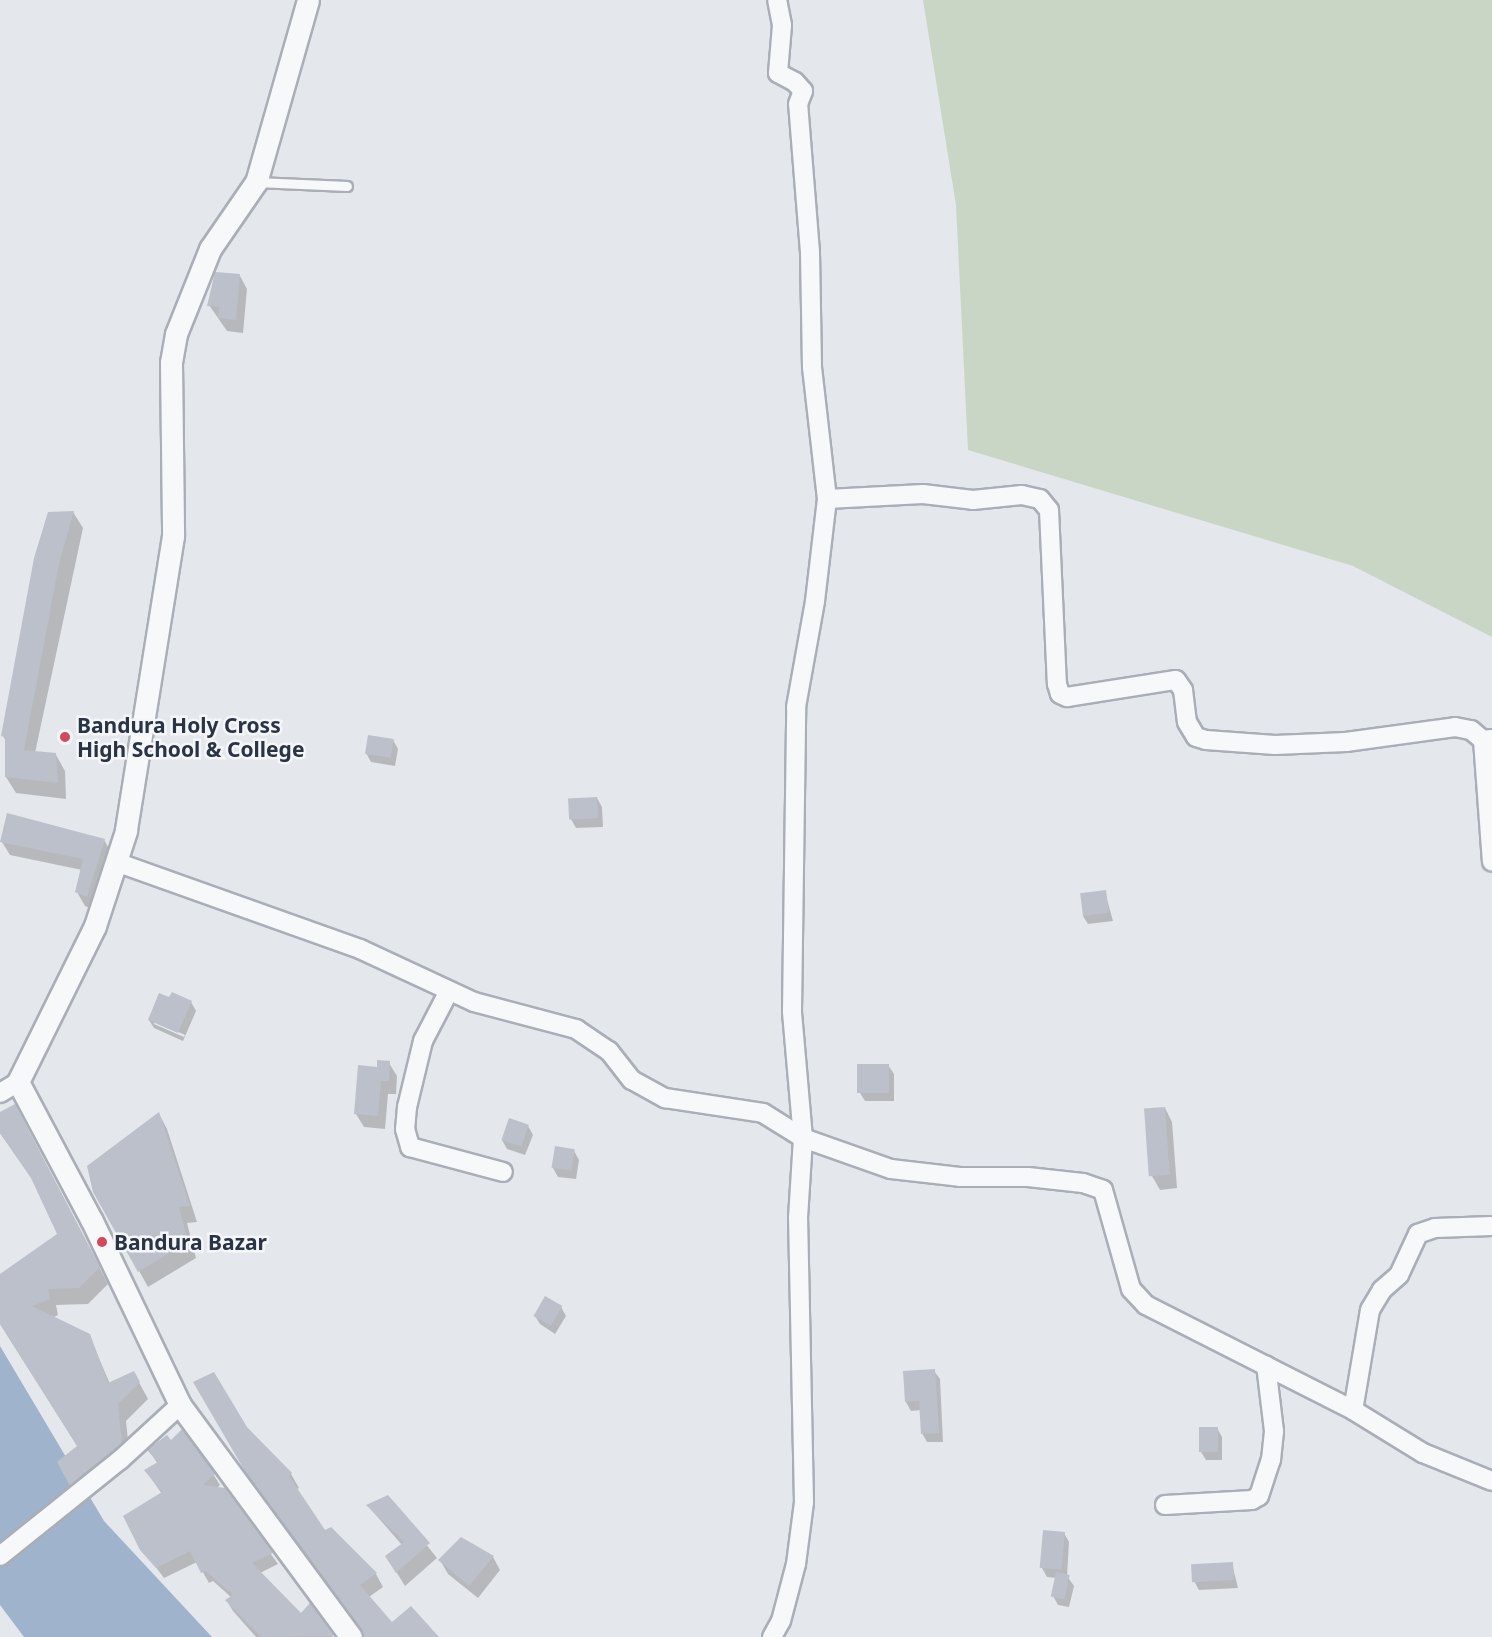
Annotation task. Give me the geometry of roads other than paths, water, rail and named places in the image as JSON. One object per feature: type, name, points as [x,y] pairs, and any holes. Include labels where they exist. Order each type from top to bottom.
[{"type":"street","points":[[0,1093],[18,1082],[95,926],[128,820],[173,536],[171,363],[176,334],[210,249],[256,182],[308,0]]},
{"type":"street","points":[[772,1637],[781,1621],[796,1564],[804,1502],[798,1218],[803,1138],[792,1011],[796,707],[815,601],[827,499],[812,367],[810,252],[798,104],[803,91],[795,82],[778,73],[782,25],[777,0]]},
{"type":"street","points":[[827,499],[923,494],[973,500],[1022,495],[1040,499],[1048,510],[1060,694],[1067,697],[1176,680],[1183,690],[1187,723],[1196,737],[1206,740],[1275,745],[1346,742],[1455,727],[1471,730],[1488,739],[1492,862]]},
{"type":"street","points":[[116,862],[360,949],[474,1002],[576,1029],[609,1051],[632,1080],[665,1098],[763,1113],[803,1138],[891,1169],[960,1178],[1028,1177],[1083,1183],[1103,1190],[1131,1289],[1146,1305],[1353,1410],[1423,1453],[1492,1481]]},
{"type":"street","points":[[449,991],[423,1041],[406,1107],[405,1129],[410,1147],[503,1172]]},
{"type":"street","points":[[18,1082],[92,1221],[180,1405],[291,1560],[351,1637]]},
{"type":"street","points":[[1353,1410],[1370,1310],[1382,1290],[1399,1275],[1418,1234],[1435,1228],[1492,1226]]},
{"type":"street","points":[[1165,1505],[1252,1500],[1259,1496],[1271,1460],[1274,1431],[1266,1365]]},
{"type":"street","points":[[0,1556],[120,1460],[180,1405]]},
{"type":"lane","points":[[256,182],[347,186]]},
{"type":"water","points":[[0,1346],[104,1521],[212,1637],[24,1637],[0,1605]]},
{"type":"place","name":"Bandura Holy Cross High School & College","points":[[65,737]]},
{"type":"place","name":"Bandura Bazar","points":[[102,1242]]}]
